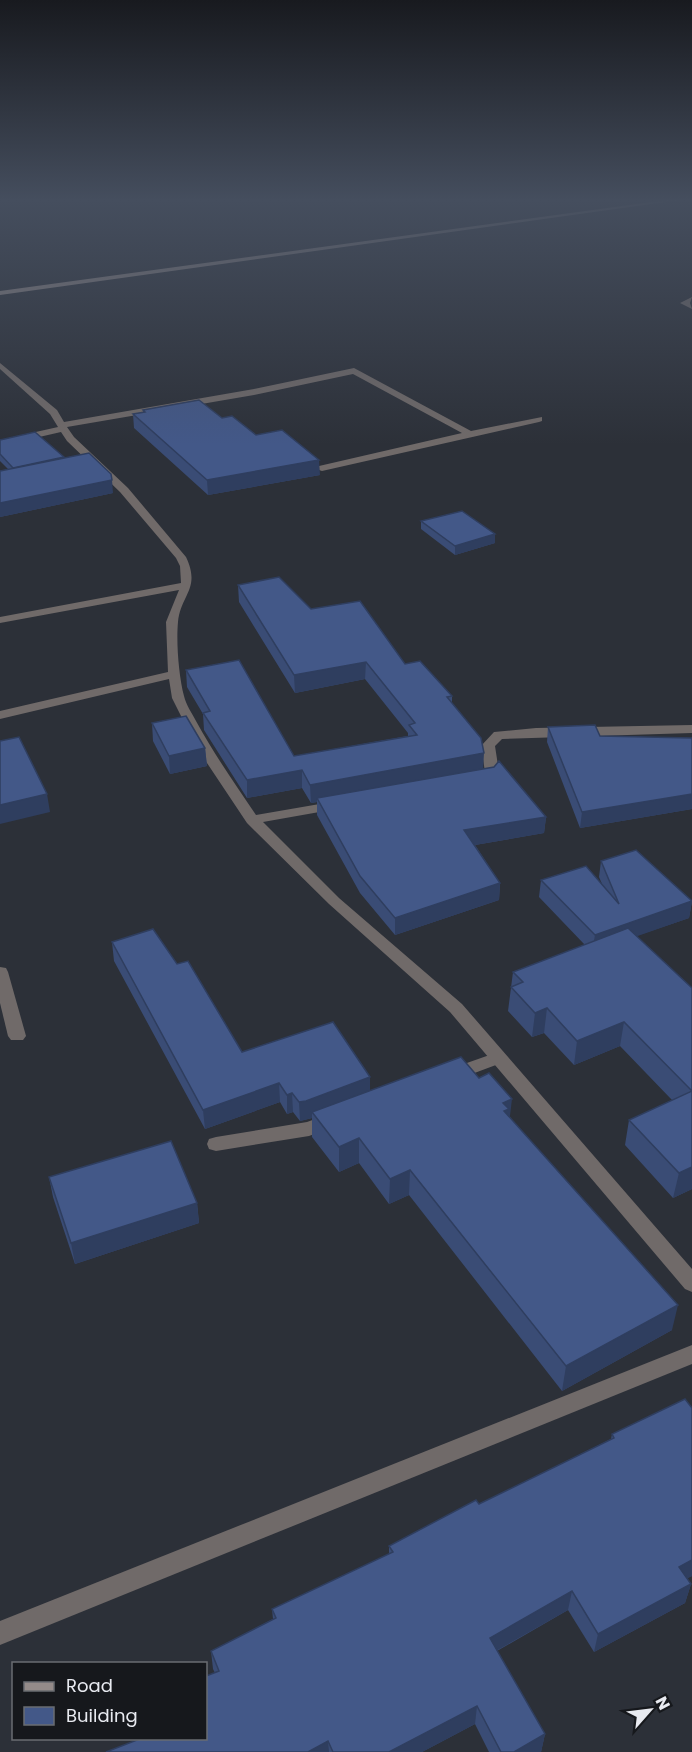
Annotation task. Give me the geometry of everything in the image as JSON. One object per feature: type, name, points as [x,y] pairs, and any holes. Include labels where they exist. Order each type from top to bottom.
[{"type":"main road","points":[[0,293],[82,282]]},
{"type":"street","points":[[692,299],[684,303],[692,307]]},
{"type":"street","points":[[0,365],[54,412],[62,427],[124,490],[171,544],[185,566],[187,585],[179,598],[172,622],[174,674],[178,698],[204,748],[252,820],[334,901],[456,1008],[692,1282]]},
{"type":"street","points":[[0,443],[62,427],[354,371],[470,434]]},
{"type":"street","points":[[322,468],[539,420]]},
{"type":"street","points":[[0,620],[187,585]]},
{"type":"street","points":[[0,715],[174,674]]},
{"type":"street","points":[[463,782],[491,775],[488,746],[499,735],[536,732],[692,729]]},
{"type":"street","points":[[252,820],[346,803]]},
{"type":"street","points":[[0,972],[17,1036]]},
{"type":"street","points":[[434,1082],[498,1058]]},
{"type":"street","points":[[216,1144],[309,1129],[350,1113]]},
{"type":"street","points":[[0,1633],[692,1354]]},
{"type":"building","points":[[199,400],[222,418],[232,416],[256,435],[282,430],[319,460],[207,480],[133,414],[145,412],[143,410]]},
{"type":"building","points":[[35,432],[64,457],[13,468],[0,454],[0,440]]},
{"type":"building","points":[[89,453],[111,474],[112,480],[0,503],[0,471]]},
{"type":"building","points":[[462,511],[495,534],[455,546],[421,521]]},
{"type":"building","points":[[279,577],[311,609],[360,601],[405,664],[420,661],[452,696],[447,697],[481,738],[484,753],[310,785],[302,770],[247,780],[203,713],[210,711],[186,670],[239,660],[294,756],[417,735],[409,725],[415,723],[366,662],[294,675],[238,585]]},
{"type":"building","points":[[186,716],[205,748],[169,756],[152,723]]},
{"type":"building","points":[[595,725],[600,736],[692,738],[692,794],[582,812],[548,727]]},
{"type":"building","points":[[19,737],[47,794],[0,805],[0,741]]},
{"type":"building","points":[[499,761],[546,817],[464,830],[500,883],[395,918],[360,876],[317,798],[494,767]]},
{"type":"building","points":[[636,850],[692,901],[595,935],[541,880],[586,866],[619,904],[601,861]]},
{"type":"building","points":[[628,928],[692,988],[692,1091],[624,1022],[577,1041],[547,1008],[535,1013],[511,987],[523,982],[513,972]]},
{"type":"building","points":[[153,929],[177,964],[188,961],[242,1052],[333,1022],[370,1077],[299,1102],[292,1093],[287,1095],[279,1083],[203,1110],[112,942]]},
{"type":"building","points":[[461,1057],[479,1078],[489,1073],[512,1099],[503,1103],[509,1109],[504,1111],[678,1305],[566,1366],[410,1170],[390,1179],[359,1138],[339,1147],[312,1112]]},
{"type":"building","points":[[692,1091],[692,1167],[679,1173],[629,1120]]},
{"type":"building","points":[[171,1141],[197,1203],[71,1243],[49,1177]]},
{"type":"building","points":[[685,1399],[692,1408],[692,1560],[679,1567],[691,1584],[598,1634],[572,1591],[490,1638],[545,1734],[514,1752],[501,1752],[477,1706],[389,1752],[333,1752],[328,1741],[308,1752],[106,1752],[137,1740],[207,1740],[207,1676],[219,1671],[211,1651],[276,1618],[272,1609],[393,1552],[389,1546],[476,1500],[479,1504],[614,1438],[612,1434]]}]
